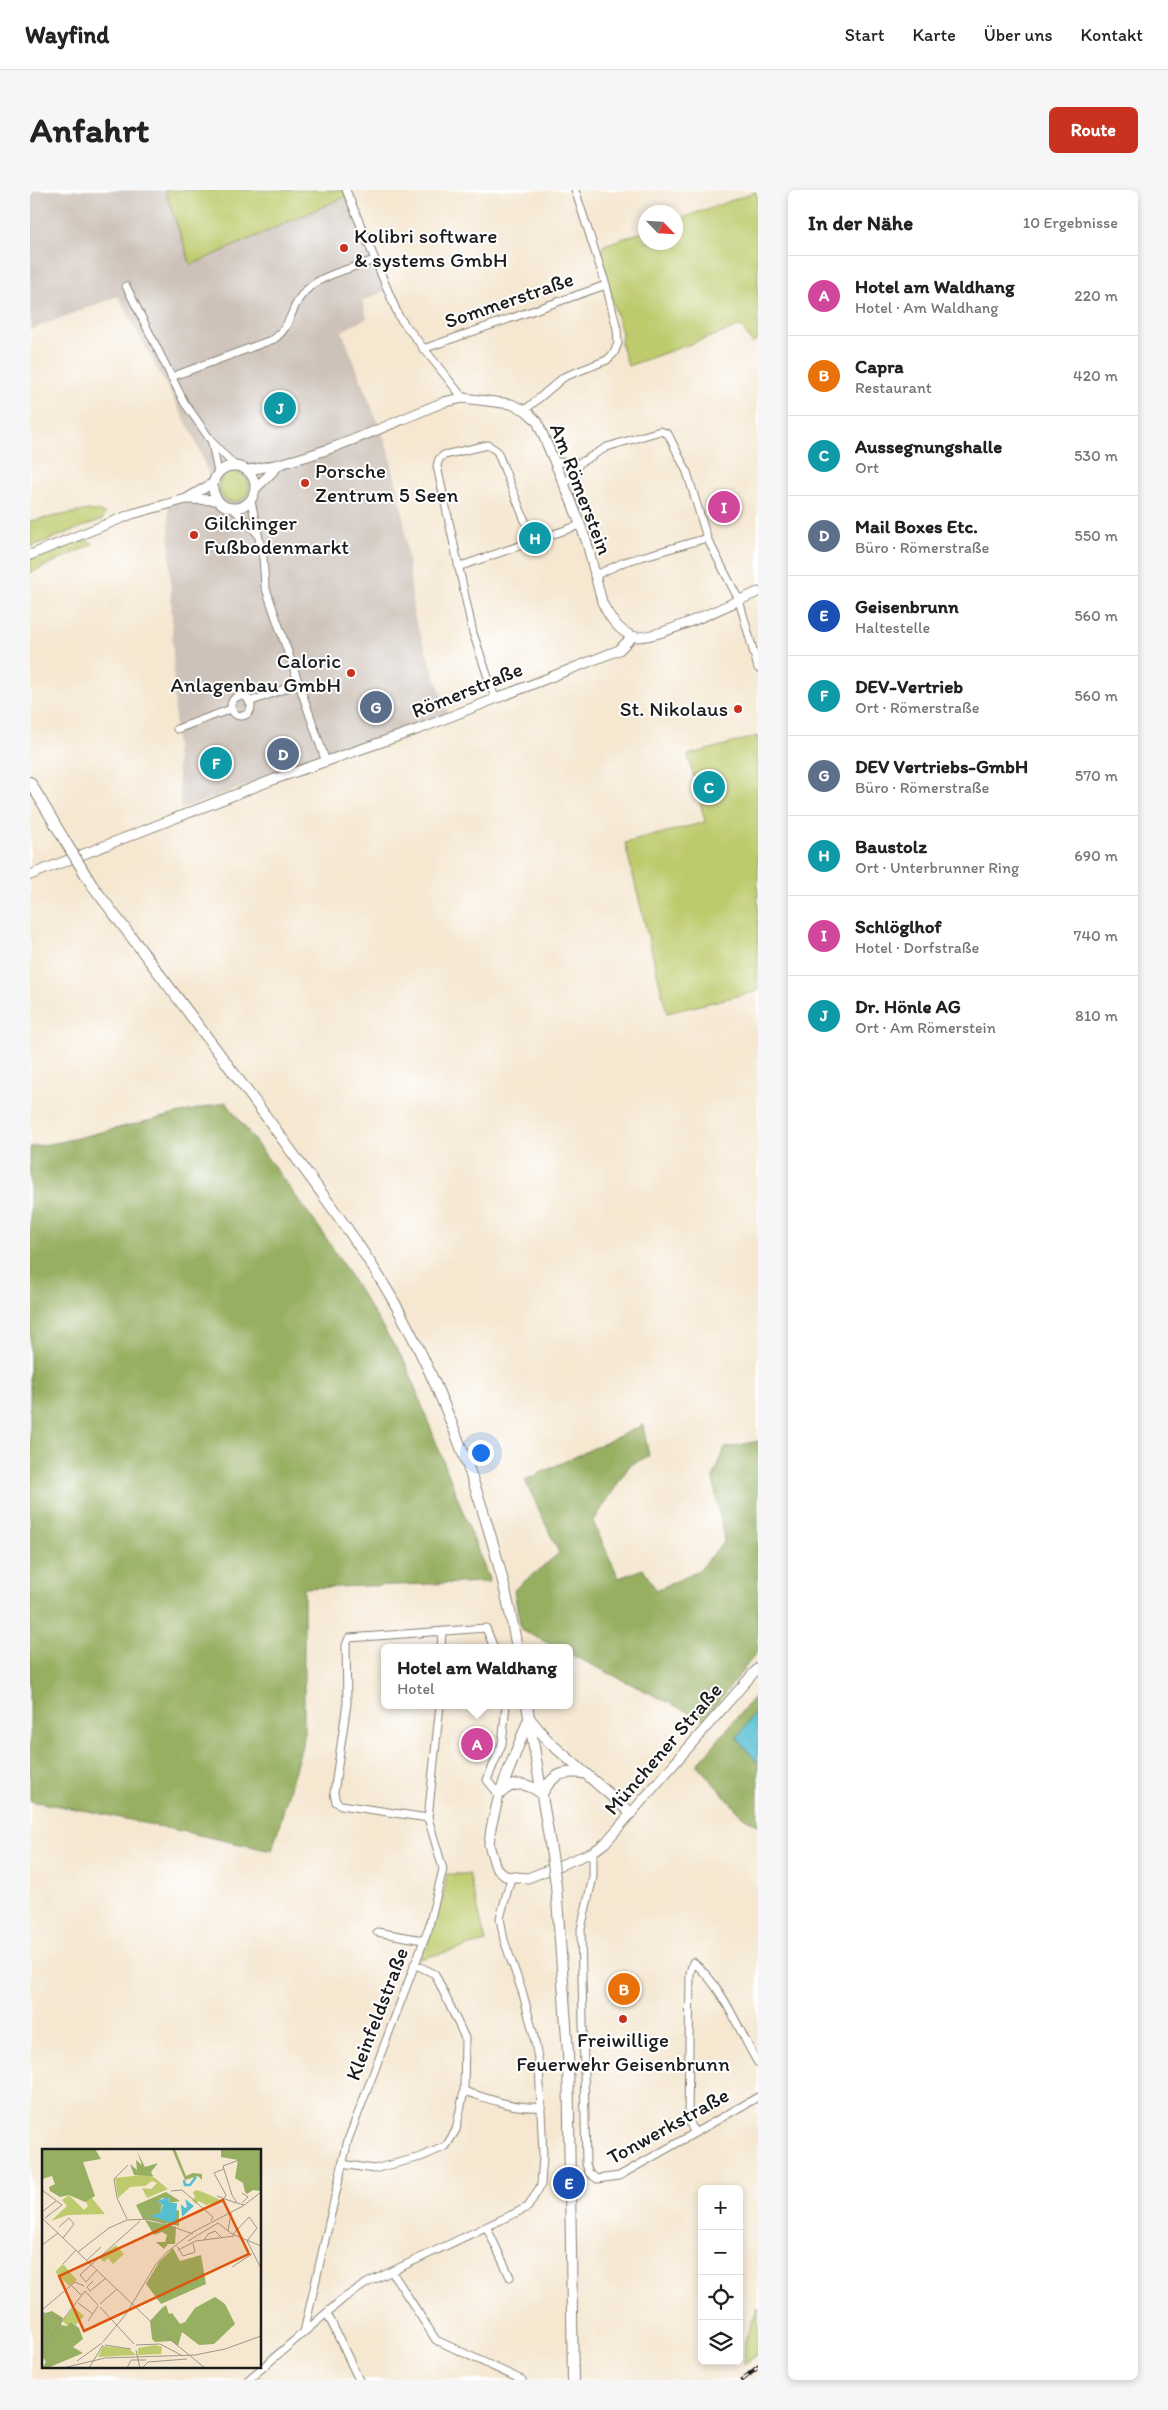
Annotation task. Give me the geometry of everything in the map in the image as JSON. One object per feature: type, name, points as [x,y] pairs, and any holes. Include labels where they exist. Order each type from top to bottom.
[{"type":"main road","points":[[30,782],[92,885],[347,1228],[398,1309],[441,1398],[476,1494],[510,1608],[516,1644]]},
{"type":"main road","points":[[528,1709],[556,1885],[568,2053],[573,2380]]},
{"type":"main road","points":[[529,1718],[549,1742],[631,1813]]},
{"type":"main road","points":[[499,1795],[529,1718]]},
{"type":"main road","points":[[542,1794],[552,1778],[558,1774],[567,1772],[583,1773]]},
{"type":"main road","points":[[499,1795],[513,1785],[522,1784],[542,1794]]},
{"type":"street","points":[[346,190],[399,317],[463,398]]},
{"type":"street","points":[[525,410],[564,377],[607,360],[614,353],[618,343],[617,329],[606,285],[574,190]]},
{"type":"street","points":[[171,377],[274,339],[284,330],[299,298],[314,283],[374,260]]},
{"type":"street","name":"Sommerstraße","points":[[424,349],[606,285]]},
{"type":"street","points":[[126,286],[184,402],[212,442],[234,465],[248,470],[252,475],[256,488]]},
{"type":"street","name":"Am Römerstein","points":[[248,470],[280,464],[334,446],[444,402],[463,398],[497,402],[525,410],[536,421],[565,484],[587,543],[594,576],[606,611],[620,629],[632,636]]},
{"type":"street","points":[[565,484],[580,463],[607,447],[664,432],[668,434],[686,472],[708,538],[739,600],[758,668]]},
{"type":"street","points":[[212,442],[218,473]]},
{"type":"street","points":[[495,698],[473,634],[437,466],[439,459],[444,455],[488,445],[494,447],[533,541]]},
{"type":"street","points":[[556,462],[580,463]]},
{"type":"street","name":"Am Römerstein","points":[[251,500],[256,488],[280,464]]},
{"type":"street","points":[[234,465],[218,473],[213,483],[214,495],[218,500],[232,508],[257,533]]},
{"type":"street","points":[[30,554],[132,514],[186,499],[213,483]]},
{"type":"street","points":[[186,499],[218,500]]},
{"type":"street","points":[[232,508],[246,505],[251,500]]},
{"type":"street","points":[[251,500],[263,557],[265,586],[326,762]]},
{"type":"street","points":[[458,567],[580,525]]},
{"type":"street","points":[[594,576],[624,562],[708,538]]},
{"type":"street","points":[[632,636],[656,636],[758,592]]},
{"type":"street","name":"Römerstraße","points":[[30,875],[274,779],[419,729],[619,650],[632,636]]},
{"type":"street","points":[[250,702],[298,684]]},
{"type":"street","points":[[239,697],[245,698],[250,702],[249,712],[244,716],[235,714],[231,709],[232,702],[239,697]]},
{"type":"street","points":[[176,729],[231,709]]},
{"type":"street","points":[[428,1818],[341,1805],[336,1802],[334,1793],[347,1703],[346,1645],[350,1638],[486,1628],[492,1644]]},
{"type":"street","points":[[441,1644],[442,1632]]},
{"type":"street","name":"Münchener Straße","points":[[511,1878],[528,1878],[593,1852],[605,1843],[758,1668]]},
{"type":"street","name":"Kleinfeldstraße","points":[[304,2332],[348,2140],[423,1940],[443,1869],[428,1818],[440,1709]]},
{"type":"street","points":[[248,2380],[260,2372],[327,2313],[360,2288],[528,2207],[540,2184],[543,2156],[539,2064],[523,1994],[504,1940],[500,1918],[511,1878],[496,1868],[489,1845],[499,1795],[487,1780],[502,1744],[506,1709]]},
{"type":"street","name":"Tonwerkstraße","points":[[593,1852],[593,1877],[581,1929],[586,2164],[589,2173],[597,2179],[619,2176],[758,2097]]},
{"type":"street","points":[[377,1932],[423,1940]]},
{"type":"street","points":[[694,2132],[688,2118],[690,1973],[693,1962],[704,1971],[724,2000],[758,2063]]},
{"type":"street","points":[[342,2164],[374,2169],[421,2157],[446,2146],[456,2130],[464,2090],[465,2038],[435,1974],[414,1964]]},
{"type":"street","points":[[464,2090],[495,2102],[528,2108],[541,2107]]},
{"type":"street","points":[[486,2228],[510,2278]]},
{"type":"street","points":[[392,2272],[436,2340],[522,2380]]},
{"type":"street","points":[[327,2313],[359,2380],[366,2380]]},
{"type":"street","points":[[260,2372],[263,2380]]},
{"type":"shaded area","points":[[30,190],[165,190],[191,265],[347,196],[385,291],[362,301],[367,318],[342,331],[389,451],[403,514],[414,616],[448,713],[181,809],[176,751],[168,499],[205,484],[209,475],[194,437],[118,296],[30,330]]},
{"type":"green space","points":[[165,190],[344,190],[347,196],[191,265]]},
{"type":"green space","points":[[758,191],[758,340],[752,343],[741,326],[628,366],[621,345],[622,333],[599,256],[604,245],[638,233],[638,250],[683,250],[683,218]]},
{"type":"green space","points":[[234,472],[245,476],[249,487],[245,498],[234,502],[223,498],[219,487],[223,476]]},
{"type":"green space","points":[[89,510],[105,513],[103,519],[30,547],[30,521]]},
{"type":"green space","points":[[88,540],[93,544],[30,573],[30,559],[67,544]]},
{"type":"green space","points":[[758,736],[758,991],[667,1013],[625,843],[705,822],[688,755]]},
{"type":"green space","points":[[226,1102],[323,1233],[406,1364],[490,1582],[304,1588],[304,1738],[272,1851],[93,1812],[30,1801],[30,1147],[60,1142]]},
{"type":"green space","points":[[643,1425],[649,1456],[630,1465],[593,1522],[619,1578],[643,1569],[656,1590],[699,1571],[724,1541],[713,1478],[725,1448],[758,1441],[758,1651],[704,1720],[573,1655],[573,1644],[550,1644],[521,1630],[514,1590],[559,1553],[525,1480]]},
{"type":"green space","points":[[758,1692],[758,1708],[737,1738],[758,1763],[758,1825],[743,1817],[697,1765]]},
{"type":"green space","points":[[447,1874],[469,1874],[486,1942],[419,1959],[442,1903]]},
{"type":"green space","points":[[758,2307],[758,2353],[744,2365],[745,2340]]},
{"type":"water","points":[[758,1708],[758,1763],[737,1738]]},
{"type":"railway","points":[[742,2380],[758,2367]]},
{"type":"place","name":"Kolibri software & systems GmbH","points":[[344,248]]},
{"type":"place","name":"Dr. Hönle AG","points":[[280,408]]},
{"type":"place","name":"Porsche Zentrum 5 Seen","points":[[305,483]]},
{"type":"place","name":"Schlöglhof","points":[[724,507]]},
{"type":"place","name":"Gilchinger Fußbodenmarkt","points":[[194,535]]},
{"type":"place","name":"Baustolz","points":[[535,538]]},
{"type":"place","name":"Caloric Anlagenbau GmbH","points":[[351,673]]},
{"type":"place","name":"DEV Vertriebs-GmbH","points":[[376,707]]},
{"type":"place","name":"St. Nikolaus","points":[[738,709]]},
{"type":"place","name":"Mail Boxes Etc.","points":[[283,754]]},
{"type":"place","name":"DEV-Vertrieb","points":[[216,763]]},
{"type":"place","name":"Aussegnungshalle","points":[[709,787]]},
{"type":"place","name":"Hotel am Waldhang","points":[[477,1744]]},
{"type":"place","name":"Capra","points":[[624,1989]]},
{"type":"place","name":"Freiwillige Feuerwehr Geisenbrunn","points":[[623,2019]]},
{"type":"place","name":"Geisenbrunn","points":[[569,2183]]}]
